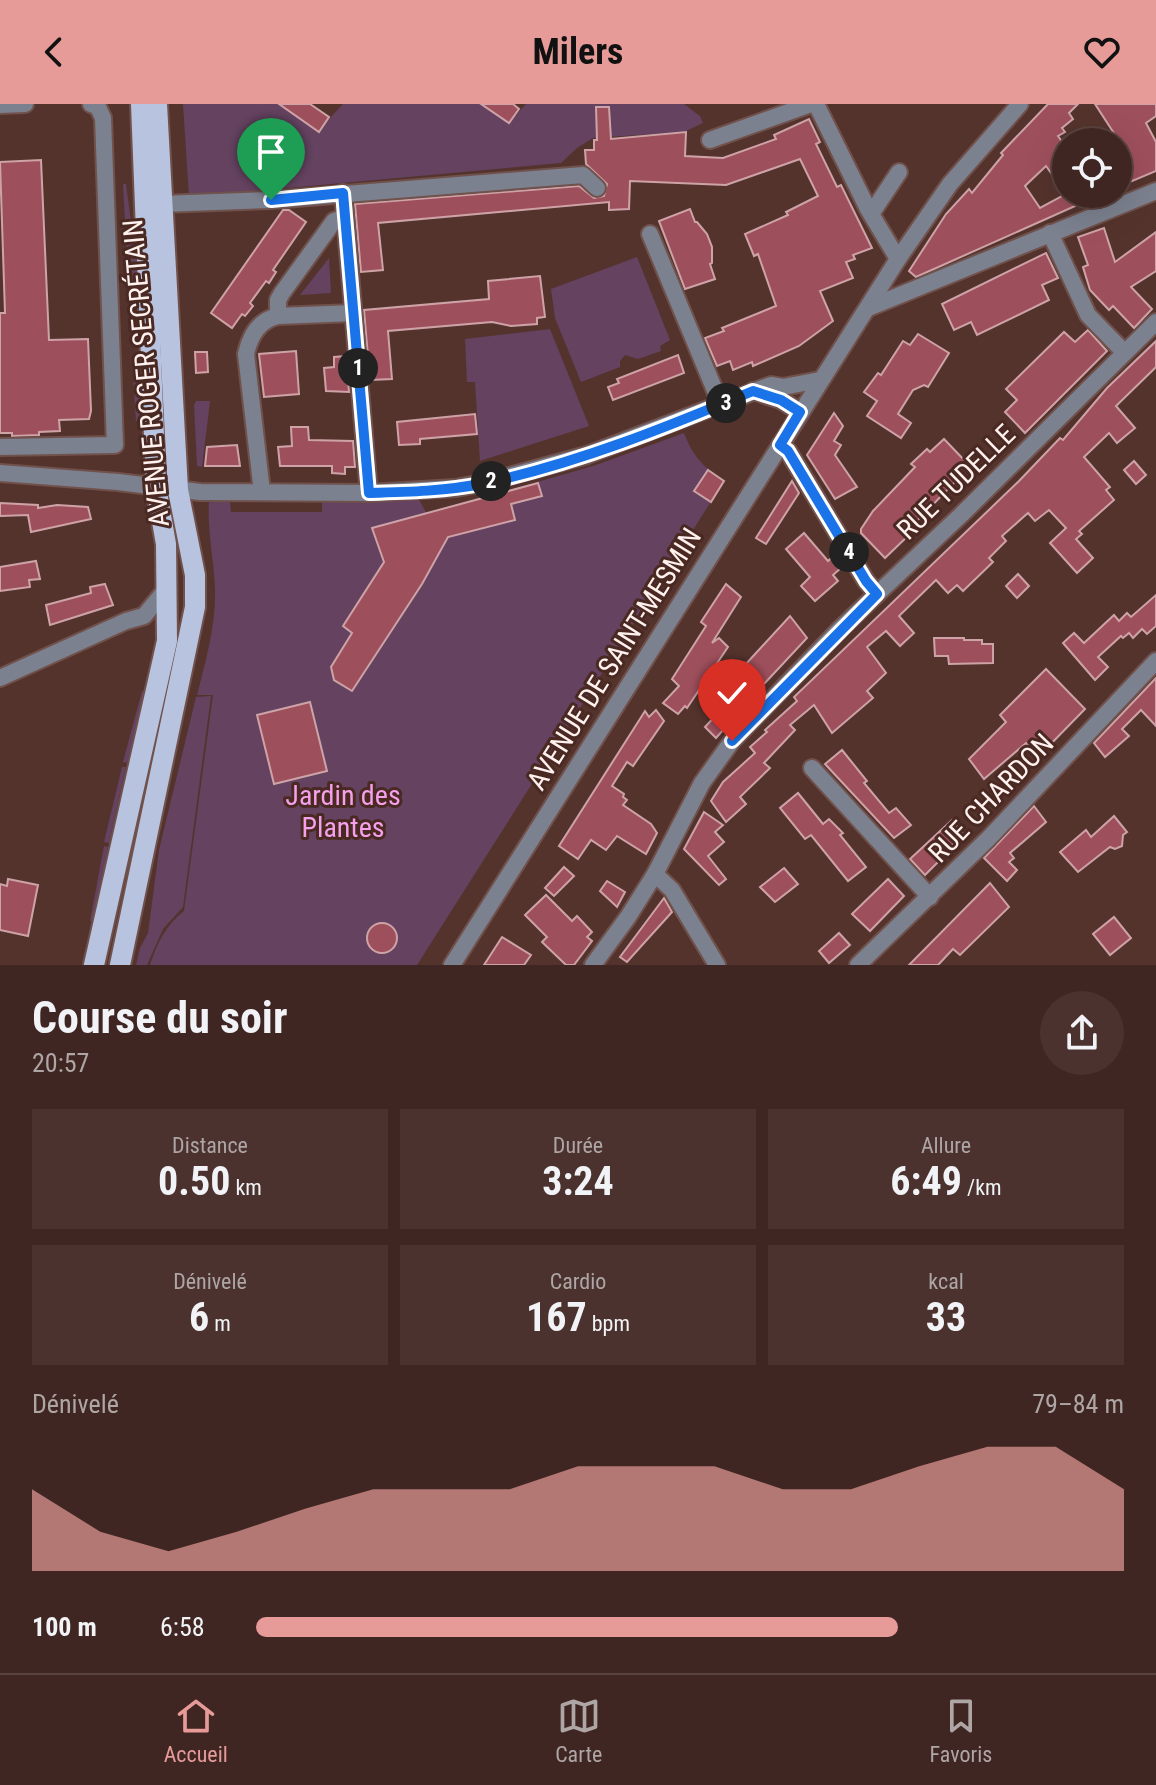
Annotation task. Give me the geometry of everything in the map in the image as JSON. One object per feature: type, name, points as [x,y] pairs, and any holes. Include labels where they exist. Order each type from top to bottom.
[{"type":"main road","points":[[127,104],[132,165],[146,229]]},
{"type":"main road","name":"AVENUE ROGER SECRÉTAIN","points":[[94,965],[167,641],[166,544],[156,487],[141,104]]},
{"type":"main road","name":"AVENUE ROGER SECRÉTAIN","points":[[120,965],[195,607],[195,575],[178,490],[161,204],[160,104]]},
{"type":"street","points":[[0,105],[25,104]]},
{"type":"street","points":[[0,447],[115,445],[103,118],[98,107],[91,104]]},
{"type":"street","points":[[710,140],[814,104],[898,259]]},
{"type":"street","name":"AVENUE DE SAINT-MESMIN","points":[[458,963],[898,259],[950,184],[1020,104]]},
{"type":"street","points":[[871,214],[899,172]]},
{"type":"street","points":[[161,204],[583,175],[597,188]]},
{"type":"street","points":[[868,308],[1156,191]]},
{"type":"street","points":[[343,193],[369,493]]},
{"type":"street","points":[[278,316],[278,300],[282,293],[334,221],[345,218]]},
{"type":"street","points":[[1050,233],[1088,315],[1124,352]]},
{"type":"street","points":[[650,234],[721,405]]},
{"type":"street","points":[[262,492],[246,354],[253,334],[268,318],[353,313]]},
{"type":"street","name":"RUE TUDELLE","points":[[593,965],[655,874],[702,783],[732,741],[877,594],[1156,322]]},
{"type":"street","points":[[0,473],[200,492],[369,493],[432,490],[487,482],[587,455],[771,385],[783,387],[820,380]]},
{"type":"street","points":[[753,391],[781,400],[800,412]]},
{"type":"street","points":[[780,445],[788,451],[866,581],[877,594]]},
{"type":"street","points":[[0,678],[126,621],[144,616],[168,587]]},
{"type":"street","points":[[144,616],[167,641]]},
{"type":"street","name":"RUE CHARDON","points":[[858,965],[930,897],[1094,730],[1156,661]]},
{"type":"street","points":[[812,768],[930,897]]},
{"type":"street","points":[[655,874],[672,890],[717,965]]},
{"type":"green space","points":[[183,104],[279,104],[318,131],[343,104],[481,104],[509,123],[526,104],[684,104],[700,116],[703,123],[684,132],[593,138],[561,163],[189,197]]},
{"type":"green space","points":[[123,184],[126,184],[135,253],[127,255]]},
{"type":"green space","points":[[637,257],[670,340],[660,346],[661,351],[638,359],[625,355],[620,367],[581,382],[555,318],[551,289]]},
{"type":"green space","points":[[136,258],[132,293],[128,293],[127,259]]},
{"type":"green space","points":[[329,258],[331,293],[300,295]]},
{"type":"green space","points":[[550,329],[589,426],[480,461],[475,382],[467,382],[465,339]]},
{"type":"green space","points":[[137,359],[142,371],[144,421],[136,421],[132,360]]},
{"type":"green space","points":[[196,401],[210,401],[202,467],[197,466]]},
{"type":"green space","name":"Jardin des Plantes","points":[[684,433],[700,460],[724,481],[417,965],[150,965],[163,935],[184,911],[213,695],[197,695],[210,642],[215,602],[209,501],[230,500],[231,512],[322,512],[322,500],[418,498],[427,514],[596,465]]},
{"type":"green space","points":[[142,691],[146,692],[127,763],[123,762]]},
{"type":"green space","points":[[211,696],[183,907],[163,929],[147,965],[136,965],[148,933],[159,850],[196,697]]},
{"type":"green space","points":[[122,767],[126,767],[109,843],[104,842]]},
{"type":"green space","points":[[104,846],[108,847],[94,921],[90,921]]},
{"type":"building","points":[[279,104],[310,104],[329,117],[319,132]]},
{"type":"building","points":[[481,104],[513,104],[519,109],[509,123]]},
{"type":"building","points":[[1048,104],[1078,104],[1069,113],[1073,119],[1062,128],[1052,128],[1052,174],[1046,166],[1025,186],[1040,208],[1052,202],[1052,208],[1071,208],[916,277],[909,271],[946,214],[969,189],[972,193],[1003,155],[1001,153]]},
{"type":"building","points":[[1095,104],[1156,104],[1156,116],[1146,123],[1156,142],[1156,171],[1132,181],[1132,128],[1111,128]]},
{"type":"building","points":[[596,107],[609,107],[611,139],[686,132],[685,156],[723,158],[776,139],[774,135],[809,119],[820,142],[816,144],[837,187],[841,185],[872,248],[853,255],[855,259],[846,262],[853,278],[820,291],[833,321],[799,346],[753,366],[752,362],[733,370],[730,361],[717,366],[705,338],[776,306],[758,254],[754,256],[745,234],[788,215],[786,212],[818,196],[800,159],[726,185],[630,181],[629,209],[609,210],[609,202],[378,223],[383,270],[361,272],[355,204],[579,186],[594,198],[604,196],[607,184],[586,164],[585,150],[594,150],[594,140],[597,140]]},
{"type":"building","points":[[41,160],[49,340],[88,339],[91,411],[89,419],[59,420],[60,431],[12,436],[12,433],[0,433],[0,313],[5,313],[0,162]]},
{"type":"building","points":[[690,209],[712,247],[710,264],[715,279],[685,289],[659,221]]},
{"type":"building","points":[[283,210],[289,210],[306,222],[273,270],[276,272],[269,283],[266,281],[250,303],[253,306],[245,316],[242,314],[232,328],[211,313]]},
{"type":"building","points":[[1104,228],[1115,262],[1156,232],[1156,271],[1131,287],[1152,309],[1134,328],[1113,306],[1109,310],[1090,290],[1083,267],[1088,265],[1078,237]]},
{"type":"building","points":[[1046,253],[1058,278],[1042,285],[1049,300],[977,335],[971,322],[954,330],[942,304]]},
{"type":"building","points":[[540,276],[545,317],[537,318],[537,324],[511,326],[492,322],[388,331],[392,379],[370,380],[364,310],[489,299],[488,281]]},
{"type":"building","points":[[1088,330],[1107,351],[1025,433],[1005,412],[1017,400],[1006,389],[1064,332],[1075,342]]},
{"type":"building","points":[[918,334],[949,353],[928,387],[924,385],[913,390],[898,414],[911,423],[901,438],[867,416],[877,401],[864,392],[878,373],[881,375],[903,341],[910,345]]},
{"type":"building","points":[[1156,341],[1156,367],[1116,406],[1135,428],[1117,443],[1109,433],[1084,457],[1110,487],[1106,490],[1114,500],[1079,531],[1082,534],[1076,539],[1093,558],[1077,573],[1050,543],[1066,528],[1049,510],[1035,521],[1028,513],[1002,536],[1006,541],[989,558],[993,562],[963,591],[957,585],[948,593],[936,580],[899,616],[914,633],[900,646],[886,631],[867,647],[886,673],[867,691],[873,698],[832,733],[814,705],[790,725],[795,730],[764,763],[770,768],[740,797],[746,804],[726,822],[711,801],[723,782],[755,753],[750,747],[797,701],[794,697],[1060,438],[1063,440],[1107,388]]},
{"type":"building","points":[[296,351],[299,394],[264,397],[259,354]]},
{"type":"building","points":[[195,352],[207,352],[208,372],[196,373]]},
{"type":"building","points":[[678,355],[684,373],[613,400],[608,387],[619,383],[617,379]]},
{"type":"building","points":[[346,356],[349,392],[326,391],[324,368],[334,367],[334,357]]},
{"type":"building","points":[[834,413],[843,426],[834,441],[841,445],[835,455],[857,487],[835,499],[807,455]]},
{"type":"building","points":[[475,414],[477,434],[420,439],[420,444],[399,445],[397,422]]},
{"type":"building","points":[[291,427],[308,427],[309,440],[353,441],[355,467],[345,467],[345,474],[332,473],[332,466],[280,466],[278,447],[292,446]]},
{"type":"building","points":[[944,439],[967,463],[954,476],[957,480],[910,528],[913,531],[885,558],[861,533],[861,529],[873,511],[915,467],[911,464]]},
{"type":"building","points":[[237,445],[240,466],[205,466],[207,447]]},
{"type":"building","points":[[1134,461],[1146,475],[1136,484],[1124,470]]},
{"type":"building","points":[[708,470],[724,481],[711,502],[694,491]]},
{"type":"building","points":[[792,481],[799,493],[766,544],[756,538]]},
{"type":"building","points":[[538,483],[542,496],[511,504],[515,520],[448,537],[422,584],[352,691],[334,680],[331,667],[352,633],[343,626],[384,562],[372,528]]},
{"type":"building","points":[[0,503],[38,505],[38,508],[57,505],[88,507],[91,519],[31,532],[28,515],[0,516]]},
{"type":"building","points":[[804,533],[828,561],[835,555],[842,567],[833,575],[838,581],[815,601],[801,586],[810,577],[786,549]]},
{"type":"building","points":[[36,561],[40,579],[29,580],[30,587],[0,591],[0,567]]},
{"type":"building","points":[[1018,574],[1029,586],[1017,598],[1006,586]]},
{"type":"building","points":[[105,584],[113,605],[50,625],[46,605],[91,593],[90,587]]},
{"type":"building","points":[[726,584],[741,597],[712,643],[719,638],[728,647],[687,708],[685,706],[678,714],[663,703],[679,686],[672,679],[706,626],[701,622]]},
{"type":"building","points":[[1156,595],[1156,626],[1147,634],[1142,629],[1133,638],[1129,633],[1123,638],[1121,636],[1098,657],[1108,667],[1095,680],[1063,643],[1074,633],[1084,643],[1114,615],[1119,621],[1127,613],[1131,617]]},
{"type":"building","points":[[790,616],[807,638],[764,684],[745,665]]},
{"type":"building","points":[[934,638],[964,638],[993,644],[993,663],[949,664],[948,656],[935,656]]},
{"type":"building","points":[[1046,669],[1085,709],[1039,756],[1026,743],[984,779],[969,759],[1006,722],[1000,715]]},
{"type":"building","points":[[1156,678],[1156,726],[1141,710],[1122,729],[1129,736],[1105,757],[1094,743]]},
{"type":"building","points":[[729,701],[740,711],[716,738],[705,727]]},
{"type":"building","points":[[310,702],[327,771],[274,784],[257,715]]},
{"type":"building","points":[[656,710],[664,721],[633,766],[627,762],[612,786],[624,794],[627,800],[623,805],[651,824],[657,833],[646,854],[617,836],[606,850],[591,840],[578,859],[559,846],[645,711],[649,717]]},
{"type":"building","points":[[842,750],[889,813],[896,808],[911,825],[894,838],[825,764]]},
{"type":"building","points":[[798,793],[823,824],[829,819],[843,833],[840,835],[866,867],[848,881],[811,835],[805,839],[780,808]]},
{"type":"building","points":[[1034,806],[1046,822],[1010,853],[1014,858],[1009,862],[1017,870],[1007,881],[984,858]]},
{"type":"building","points":[[704,812],[723,825],[715,832],[724,842],[708,856],[726,879],[719,885],[684,849]]},
{"type":"building","points":[[1114,816],[1127,832],[1123,835],[1122,846],[1115,849],[1110,847],[1078,872],[1060,852],[1086,830],[1091,837]]},
{"type":"building","points":[[952,820],[964,835],[925,875],[910,859]]},
{"type":"building","points":[[564,867],[574,876],[554,896],[545,888]]},
{"type":"building","points":[[784,868],[798,884],[775,902],[760,887]]},
{"type":"building","points":[[8,879],[38,885],[28,936],[0,930],[0,884],[7,886]]},
{"type":"building","points":[[888,879],[904,896],[870,931],[852,914]]},
{"type":"building","points":[[607,881],[625,892],[617,907],[600,891]]},
{"type":"building","points":[[990,883],[1009,907],[960,955],[953,949],[938,965],[909,965]]},
{"type":"building","points":[[546,895],[572,921],[577,916],[592,932],[587,937],[592,941],[574,965],[566,965],[542,942],[547,937],[525,915]]},
{"type":"building","points":[[664,898],[672,912],[627,962],[620,957]]},
{"type":"building","points":[[1114,917],[1131,938],[1110,955],[1093,934]]},
{"type":"building","points":[[382,923],[388,924],[396,932],[396,944],[388,952],[382,953],[376,952],[368,944],[367,938],[368,932],[376,924]]},
{"type":"building","points":[[839,933],[850,945],[829,963],[819,951]]},
{"type":"building","points":[[502,937],[531,955],[524,965],[484,965]]},
{"type":"route","points":[[271,200],[343,193],[369,493],[456,488],[487,482],[587,455],[753,391],[781,400],[800,412],[780,445],[788,451],[866,581],[877,594],[732,741]]}]
